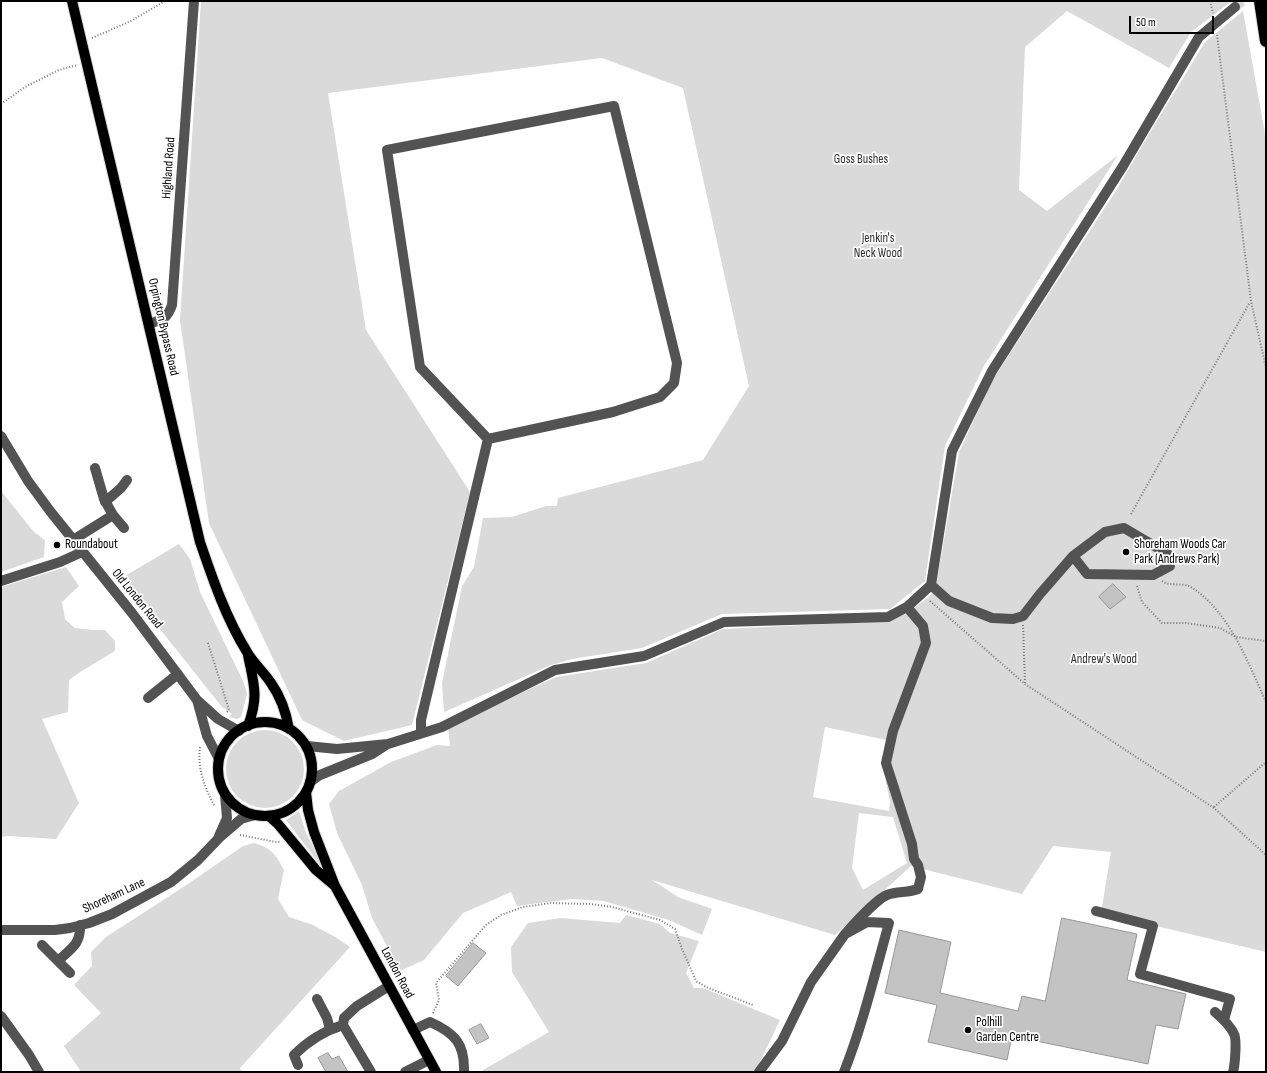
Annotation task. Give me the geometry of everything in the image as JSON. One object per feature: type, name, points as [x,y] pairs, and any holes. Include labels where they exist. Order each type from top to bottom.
[{"type":"highway","points":[[1260,1],[1266,41]]},
{"type":"main road","name":"Orpington Bypass Road","points":[[72,1],[200,542],[221,601],[247,653],[278,695],[286,712],[289,729]]},
{"type":"main road","name":"Orpington Bypass Road","points":[[243,728],[253,709],[255,696],[247,653]]},
{"type":"main road","points":[[259,723],[270,723],[289,729],[299,736],[307,746],[312,772],[310,782],[302,799],[292,808],[281,814],[255,816],[246,813],[234,805],[225,795],[221,786],[218,777],[219,759],[230,738],[243,728],[259,723]]},
{"type":"main road","name":"London Road","points":[[306,792],[308,810],[314,832],[335,886],[436,1072]]},
{"type":"main road","name":"London Road","points":[[269,816],[278,824],[316,870],[335,886]]},
{"type":"street","name":"Highland Road","points":[[149,324],[161,320],[169,314],[172,305],[194,1]]},
{"type":"street","points":[[307,746],[337,749],[388,744],[442,726],[555,670],[644,656],[724,622],[888,617],[907,607],[931,585],[952,451],[992,371],[1123,166],[1199,37],[1235,7]]},
{"type":"street","points":[[614,106],[677,363],[674,382],[660,397],[613,412],[488,438],[420,367],[387,150],[614,106]]},
{"type":"street","name":"Old London Road","points":[[1,436],[28,480],[82,552],[132,613],[197,700],[218,719],[243,728]]},
{"type":"street","points":[[421,733],[421,720],[488,438]]},
{"type":"street","points":[[94,468],[104,501],[124,528]]},
{"type":"street","points":[[104,501],[121,488],[127,480]]},
{"type":"street","points":[[73,540],[113,515]]},
{"type":"street","points":[[931,585],[949,601],[992,618],[1013,620],[1023,616],[1073,556],[1105,532],[1124,528],[1168,554],[1170,566],[1153,575],[1088,574],[1073,556]]},
{"type":"street","points":[[1,581],[60,562],[82,552]]},
{"type":"street","points":[[760,1070],[782,1040],[810,982],[845,934],[861,917],[886,895],[918,889],[921,877],[918,865],[914,859],[912,844],[886,763],[893,731],[926,643],[923,626],[907,607]]},
{"type":"street","points":[[148,698],[178,674]]},
{"type":"street","name":"Old London Road","points":[[197,700],[207,736],[219,759]]},
{"type":"street","points":[[310,782],[320,775],[372,754],[388,744]]},
{"type":"street","name":"Shoreham Lane","points":[[219,838],[227,818],[228,810],[225,795]]},
{"type":"street","name":"Shoreham Lane","points":[[1,930],[55,930],[80,925],[112,914],[171,882],[198,860],[219,838],[241,819],[255,816]]},
{"type":"street","points":[[1096,911],[1153,926],[1140,974],[1230,999],[1224,1020]]},
{"type":"street","points":[[844,1072],[873,982],[889,923],[867,922],[845,934]]},
{"type":"street","points":[[58,961],[79,940],[80,925]]},
{"type":"street","points":[[42,945],[70,973]]},
{"type":"street","points":[[371,1072],[343,1025],[344,1018],[358,1006],[389,986]]},
{"type":"street","points":[[317,999],[327,1018],[330,1029]]},
{"type":"street","points":[[1215,1012],[1224,1020],[1235,1035],[1235,1064],[1233,1072]]},
{"type":"street","points":[[1,1016],[29,1055],[39,1072]]},
{"type":"street","points":[[413,1030],[430,1022],[447,1030],[461,1046],[464,1072]]},
{"type":"street","points":[[298,1065],[294,1055],[306,1044],[330,1029],[343,1025]]},
{"type":"street","points":[[405,1072],[430,1060]]},
{"type":"path","points":[[94,38],[130,21],[166,1]]},
{"type":"path","points":[[1215,24],[1251,301],[1266,368]]},
{"type":"path","points":[[1,104],[25,87],[59,70],[87,63]]},
{"type":"path","points":[[1131,514],[1251,301]]},
{"type":"path","points":[[1133,575],[1142,602],[1162,623],[1186,623],[1220,628],[1236,637],[1266,641]]},
{"type":"path","points":[[1153,575],[1166,584],[1190,586],[1212,605],[1236,637],[1266,702]]},
{"type":"path","points":[[922,593],[1025,684],[1214,808],[1266,855]]},
{"type":"path","points":[[1023,616],[1025,684]]},
{"type":"path","points":[[1214,808],[1266,762]]},
{"type":"path","points":[[430,1022],[439,1000],[436,983],[486,925],[501,915],[523,906],[551,903],[612,906],[660,920],[675,929],[696,981],[706,987],[753,1006]]},
{"type":"green space","name":"Goss Bushes","points":[[201,1],[1232,1],[1191,32],[1169,68],[1067,11],[1025,47],[1019,190],[1047,211],[1118,155],[984,366],[945,446],[925,581],[890,609],[722,614],[642,648],[572,659],[551,665],[444,712],[442,683],[462,586],[474,567],[483,518],[512,517],[546,506],[557,506],[558,498],[703,460],[749,386],[683,88],[602,58],[328,93],[366,330],[470,492],[412,725],[344,741],[302,720],[209,523],[180,320]]},
{"type":"green space","name":"Andrew's Wood","points":[[1243,11],[1266,139],[1266,952],[1101,913],[1111,852],[1053,846],[1022,894],[911,866],[835,935],[652,880],[678,897],[712,909],[702,935],[669,920],[604,901],[572,899],[517,906],[511,892],[463,913],[424,960],[400,971],[372,918],[362,885],[337,833],[329,804],[339,791],[391,762],[437,745],[450,746],[448,727],[556,677],[646,663],[723,629],[890,621],[906,614],[930,596],[937,581],[959,452],[992,381],[1117,189],[1205,42]],"holes":[[[825,727],[886,740],[882,763],[890,802],[889,811],[813,797]],[[859,813],[893,817],[907,863],[863,890],[852,868]]]},
{"type":"green space","points":[[1,491],[34,532],[45,540],[44,557],[1,572]]},
{"type":"green space","points":[[179,544],[190,559],[200,592],[244,683],[247,694],[241,717],[237,719],[229,717],[232,714],[222,707],[120,579]]},
{"type":"green space","points":[[66,567],[79,586],[62,602],[65,619],[75,628],[105,630],[115,641],[115,651],[69,680],[68,712],[42,719],[79,803],[56,839],[8,836],[1,837],[1,587]]},
{"type":"green space","points":[[265,730],[280,733],[287,737],[297,747],[301,754],[304,769],[301,784],[297,791],[287,801],[280,805],[265,808],[250,805],[243,801],[233,791],[229,784],[226,769],[229,754],[233,747],[243,737],[250,733]]},
{"type":"green space","points":[[299,811],[306,833],[322,864],[320,865],[286,820]]},
{"type":"green space","points":[[254,843],[265,847],[273,853],[284,870],[278,899],[289,917],[313,925],[350,947],[240,1068],[242,1072],[81,1072],[64,1046],[101,1013],[74,985],[92,966],[91,952],[106,937],[188,884],[243,846]]},
{"type":"green space","points":[[626,915],[660,924],[670,933],[699,941],[686,973],[694,988],[703,988],[780,1020],[755,1072],[483,1072],[483,1070],[549,1032],[512,972],[511,947],[528,923],[560,918],[620,923]]},
{"type":"building","points":[[1113,584],[1126,597],[1110,609],[1099,597]]},
{"type":"building","points":[[1062,918],[1137,934],[1127,980],[1186,994],[1178,1029],[1156,1025],[1148,1064],[1012,1036],[1007,1060],[928,1042],[937,1005],[885,993],[899,930],[951,942],[940,993],[1018,1011],[1022,996],[1045,1001]]},
{"type":"building","points":[[473,943],[486,953],[458,986],[446,976]]},
{"type":"building","points":[[481,1024],[489,1038],[477,1044],[469,1030]]},
{"type":"building","points":[[328,1053],[332,1059],[339,1056],[348,1072],[326,1072],[318,1058]]},
{"type":"tunnel","points":[[1235,7],[1242,1]]},
{"type":"place","name":"Roundabout","points":[[57,545]]},
{"type":"place","name":"Shoreham Woods Car Park (Andrews Park)","points":[[1126,552]]},
{"type":"place","name":"Polhill Garden Centre","points":[[968,1030]]},
{"type":"park label","name":"Jenkin's Neck Wood","points":[[878,246]]}]
